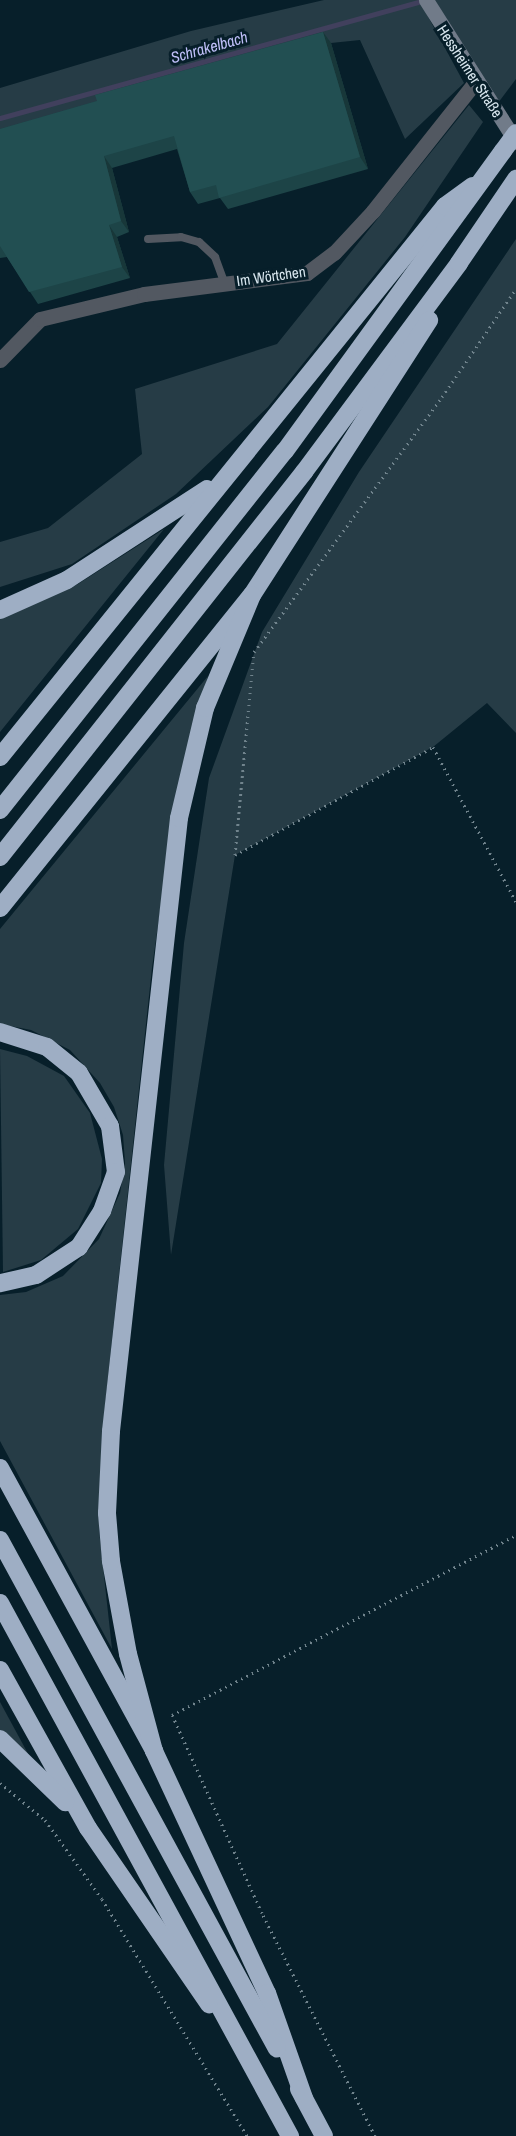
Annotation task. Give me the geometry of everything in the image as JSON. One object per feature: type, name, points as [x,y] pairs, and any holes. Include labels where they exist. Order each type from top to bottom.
[{"type":"highway","points":[[0,810],[285,451],[509,146],[516,133]]},
{"type":"highway","points":[[0,757],[220,480],[445,206],[484,178]]},
{"type":"highway","points":[[0,857],[304,472],[459,263],[516,179]]},
{"type":"highway","points":[[0,908],[252,596],[419,338],[459,263]]},
{"type":"highway","points":[[0,610],[67,580],[220,480]]},
{"type":"highway","points":[[154,1751],[128,1654],[111,1561],[107,1513],[111,1431],[179,818],[205,708],[252,596]]},
{"type":"highway","points":[[0,1032],[47,1047],[79,1073],[110,1126],[116,1172],[102,1211],[79,1246],[36,1275],[0,1283]]},
{"type":"highway","points":[[0,1468],[154,1751],[267,1994],[304,2098]]},
{"type":"highway","points":[[0,1540],[324,2136]]},
{"type":"highway","points":[[0,1603],[290,2136]]},
{"type":"highway","points":[[0,1670],[88,1828],[192,1983],[234,2034]]},
{"type":"highway","points":[[0,1739],[88,1828]]},
{"type":"street","name":"Hessheimer Straße","points":[[428,5],[476,81],[509,146]]},
{"type":"street","name":"Im Wörtchen","points":[[0,360],[40,319],[144,294],[307,273],[334,254],[476,81]]},
{"type":"lane","points":[[148,239],[182,237],[199,242],[215,257],[224,282]]},
{"type":"path","points":[[516,289],[442,397],[254,652],[235,855],[433,747],[516,902]]},
{"type":"path","points":[[375,2136],[262,1913],[172,1715],[516,1535]]},
{"type":"path","points":[[0,1783],[45,1820],[102,1899],[247,2136]]},
{"type":"shaded area","points":[[324,0],[419,0],[464,83],[405,139],[360,40],[331,43],[0,143],[0,88],[191,31]]},
{"type":"shaded area","points":[[431,0],[516,0],[516,79],[495,107]]},
{"type":"shaded area","points":[[469,105],[483,122],[405,237],[268,407],[176,494],[72,564],[0,587],[0,542],[48,528],[142,454],[135,389],[277,344]]},
{"type":"shaded area","points":[[516,239],[516,733],[487,703],[433,747],[235,855],[171,1255],[164,1165],[184,943],[209,778],[262,632],[359,472]]},
{"type":"shaded area","points":[[164,529],[0,732],[0,618],[78,584]]},
{"type":"shaded area","points":[[208,676],[176,796],[152,968],[105,1405],[99,1530],[112,1649],[0,1441],[0,1295],[26,1292],[63,1276],[99,1239],[120,1193],[125,1163],[123,1135],[114,1107],[100,1083],[70,1050],[31,1030],[0,1024],[0,929]]},
{"type":"shaded area","points":[[0,1049],[27,1056],[64,1076],[90,1113],[102,1159],[101,1183],[78,1229],[41,1260],[3,1272]]},
{"type":"shaded area","points":[[0,1702],[32,1761],[0,1731]]},
{"type":"building","points":[[323,32],[360,157],[219,198],[216,185],[190,192],[174,136],[104,156],[121,221],[109,225],[122,267],[29,292],[0,246],[0,129],[97,101],[95,95]]},
{"type":"waterway","name":"Schrakelbach","points":[[0,118],[422,1]]}]
